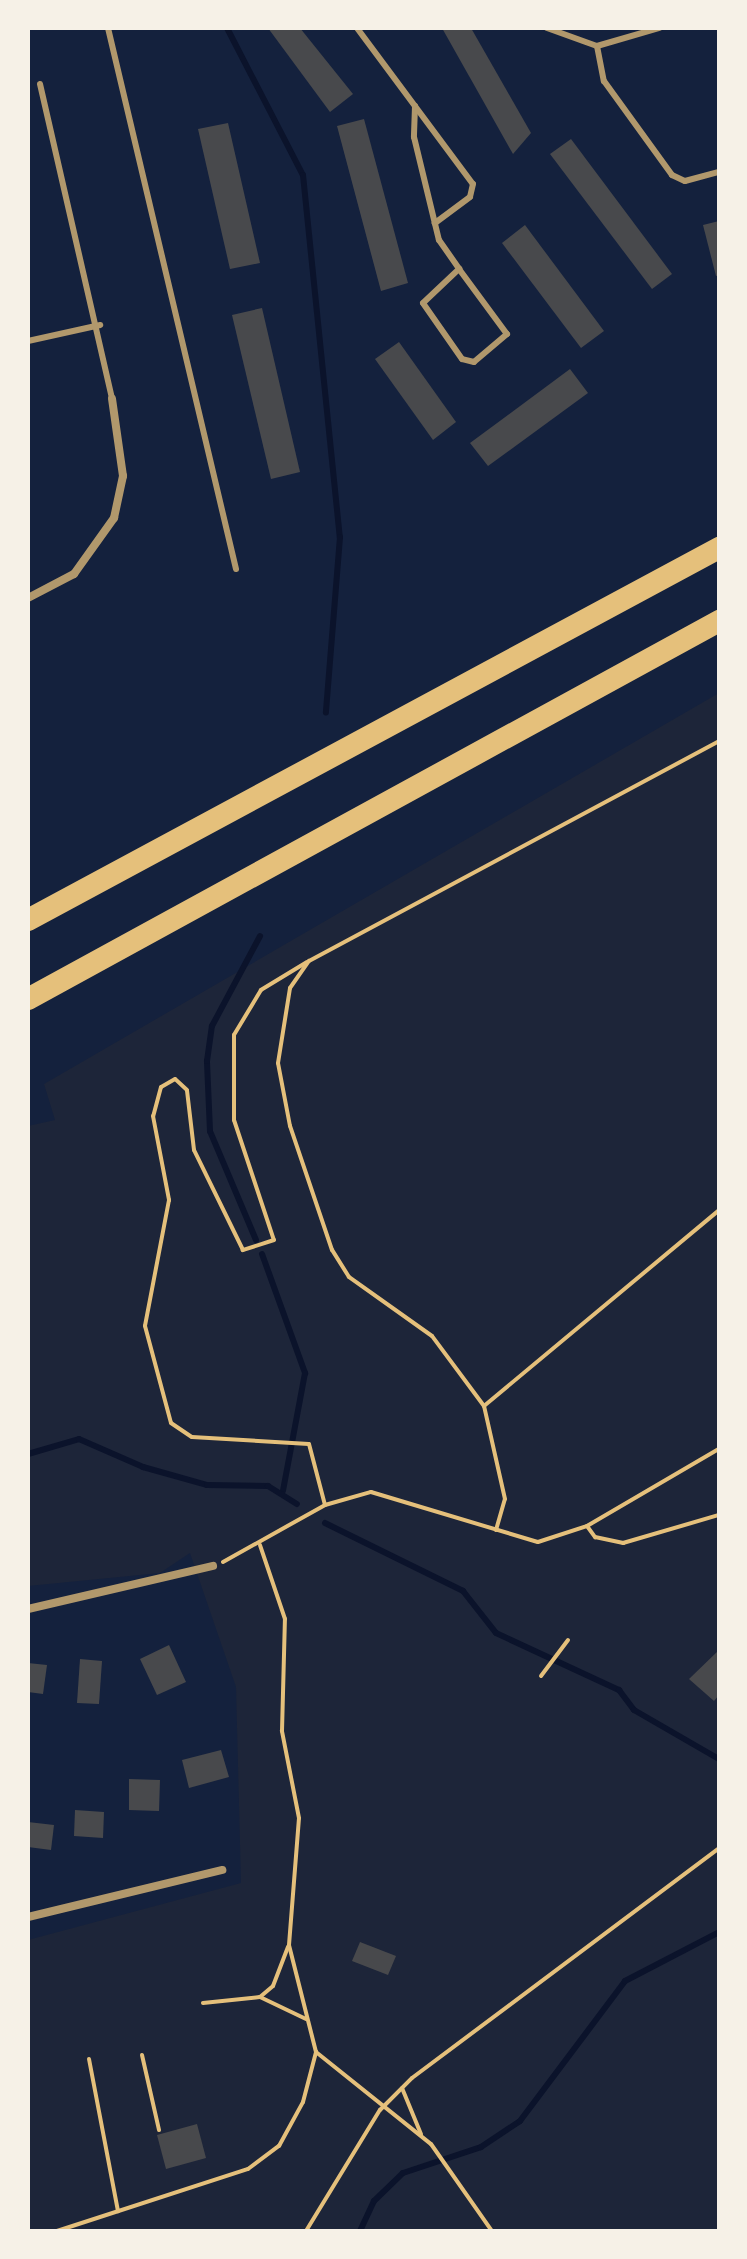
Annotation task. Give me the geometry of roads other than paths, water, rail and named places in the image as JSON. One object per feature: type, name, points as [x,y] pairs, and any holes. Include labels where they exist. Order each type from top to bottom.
[{"type":"highway","points":[[28,920],[719,548]]},
{"type":"highway","points":[[28,999],[719,621]]},
{"type":"street","points":[[28,598],[74,574],[114,518],[123,476],[112,399]]},
{"type":"street","points":[[28,1609],[213,1566]]},
{"type":"street","points":[[28,1917],[222,1870]]},
{"type":"lane","points":[[108,28],[236,569]]},
{"type":"lane","points":[[357,28],[473,184],[470,197],[435,223]]},
{"type":"lane","points":[[547,28],[597,46],[659,28]]},
{"type":"lane","points":[[597,46],[604,81],[675,177],[719,172]]},
{"type":"lane","points":[[40,84],[100,325],[112,399]]},
{"type":"lane","points":[[415,106],[412,128],[435,223],[459,269],[507,334],[474,362],[462,359],[423,303],[459,269]]},
{"type":"lane","points":[[28,341],[100,325]]},
{"type":"waterway","points":[[227,28],[303,175],[340,537],[326,712]]},
{"type":"waterway","points":[[256,1240],[210,1131],[207,1061],[212,1026],[260,936]]},
{"type":"waterway","points":[[262,1254],[305,1373],[283,1491]]},
{"type":"waterway","points":[[28,1454],[79,1439],[143,1467],[207,1485],[268,1486],[297,1504]]},
{"type":"waterway","points":[[325,1523],[463,1591],[496,1633],[619,1690],[634,1710],[719,1759]]},
{"type":"waterway","points":[[360,2231],[374,2201],[403,2173],[481,2147],[520,2121],[625,1981],[719,1932]]}]
